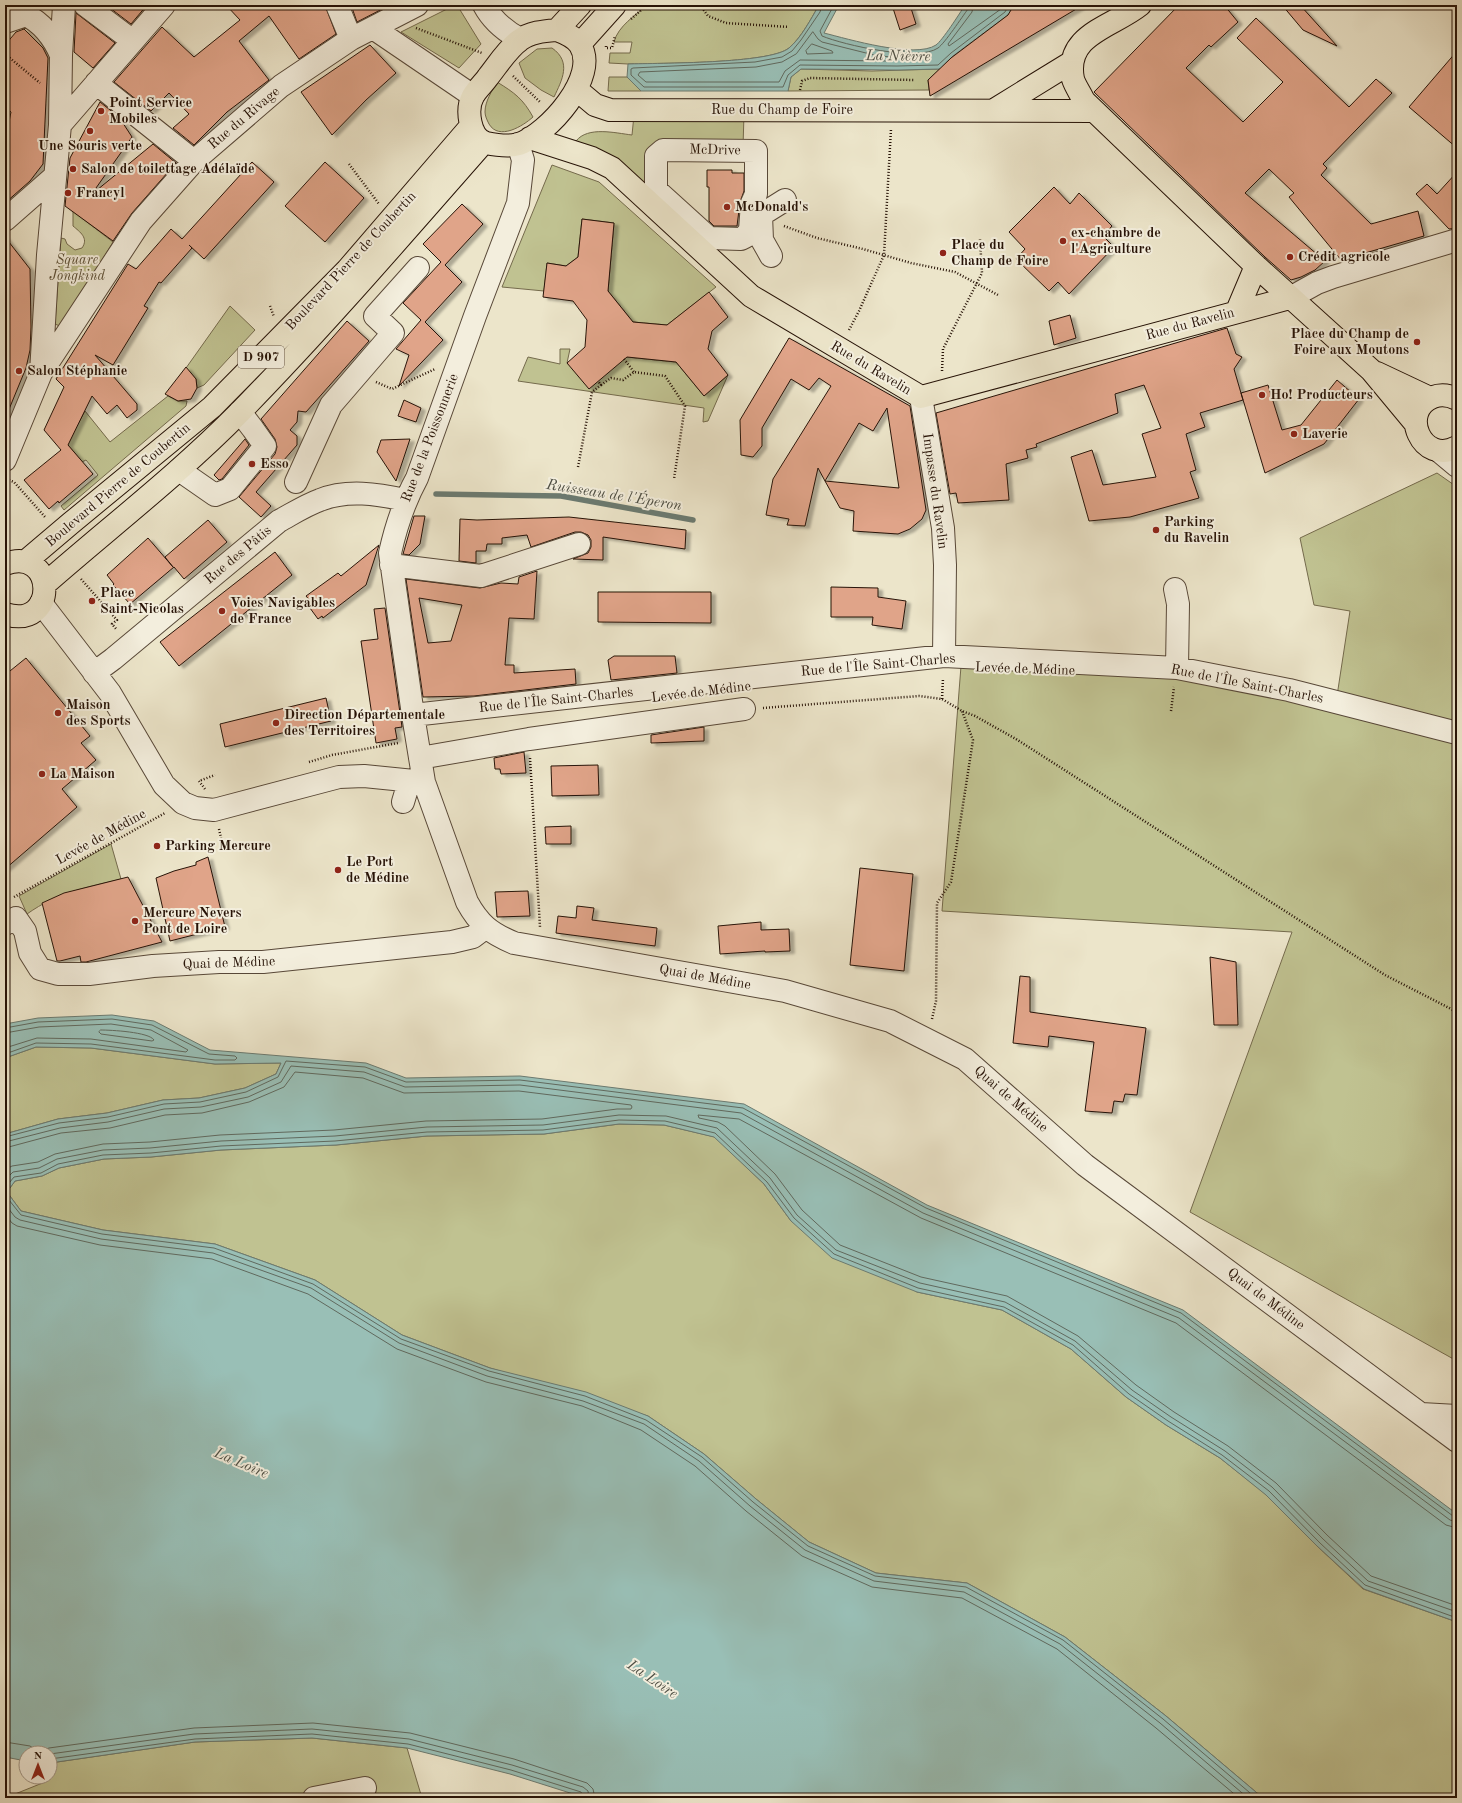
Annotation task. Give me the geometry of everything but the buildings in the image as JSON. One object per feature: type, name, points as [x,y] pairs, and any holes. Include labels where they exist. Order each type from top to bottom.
[{"type":"main road","points":[[557,30],[580,5]]},
{"type":"main road","points":[[580,44],[615,5]]},
{"type":"main road","points":[[1140,5],[1084,39],[1075,50],[1072,62],[1073,80],[1084,101],[1290,298],[1371,370],[1415,423]]},
{"type":"main road","points":[[557,30],[568,34],[580,44],[585,60],[583,75],[556,117],[524,141],[501,146],[478,134],[469,111],[473,96],[520,39],[538,32],[557,30]]},
{"type":"main road","points":[[994,110],[1072,62]]},
{"type":"main road","name":"Rue du Champ de Foire","points":[[576,88],[595,105],[610,110],[1093,111]]},
{"type":"main road","name":"Boulevard Pierre de Coubertin","points":[[12,561],[71,523],[212,407],[347,270],[391,220],[478,134]]},
{"type":"main road","name":"Boulevard Pierre de Coubertin","points":[[38,601],[80,553],[179,470],[240,412],[388,252],[478,134]]},
{"type":"main road","name":"Rue du Ravelin","points":[[524,141],[592,158],[612,168],[751,296],[921,397],[1290,298]]},
{"type":"main road","points":[[1237,311],[1256,266]]},
{"type":"main road","points":[[1371,370],[1430,398]]},
{"type":"main road","points":[[1448,449],[1425,445],[1416,431],[1415,423],[1419,409],[1430,398],[1446,395],[1457,399]]},
{"type":"main road","points":[[5,614],[12,616],[38,601],[38,570],[12,561]]},
{"type":"street","points":[[5,460],[41,373],[54,178],[60,125],[61,55],[64,5]]},
{"type":"street","points":[[85,5],[133,41]]},
{"type":"street","points":[[60,125],[103,89],[133,41],[164,5]]},
{"type":"street","points":[[337,5],[351,39]]},
{"type":"street","name":"Rue du Rivage","points":[[41,373],[141,221],[194,161],[281,86],[351,39],[417,5]]},
{"type":"street","points":[[484,5],[487,11],[506,31],[520,39]]},
{"type":"street","points":[[16,14],[26,15],[41,25],[61,55]]},
{"type":"street","points":[[373,28],[473,96]]},
{"type":"street","points":[[103,89],[194,161]]},
{"type":"street","name":"Rue de la Poissonnerie","points":[[418,749],[390,553],[396,527],[405,500],[417,478],[518,203],[524,141]]},
{"type":"street","name":"McDrive","points":[[663,150],[756,151],[756,194],[752,203],[750,230],[745,237],[741,239],[709,238],[656,190],[656,156],[663,150]]},
{"type":"street","points":[[5,220],[54,178]]},
{"type":"street","points":[[771,256],[762,240],[761,214],[785,213]]},
{"type":"street","points":[[1290,298],[1317,283],[1333,277],[1457,240]]},
{"type":"street","points":[[279,522],[331,405],[393,333],[375,316],[418,268]]},
{"type":"street","name":"Impasse du Ravelin","points":[[921,397],[943,528],[945,565],[944,656]]},
{"type":"street","points":[[179,470],[215,495],[230,489],[265,446],[254,429],[240,412]]},
{"type":"street","points":[[1448,449],[1457,466]]},
{"type":"street","points":[[296,482],[320,499]]},
{"type":"street","name":"Rue des Pâtis","points":[[94,673],[279,522],[320,499],[348,493],[382,495],[405,500]]},
{"type":"street","points":[[391,565],[481,576],[579,544]]},
{"type":"street","points":[[1175,589],[1178,604],[1177,668]]},
{"type":"street","points":[[38,601],[110,693],[164,785],[183,803],[195,808],[214,810],[339,777],[364,776],[412,789]]},
{"type":"street","name":"Rue de l'Île Saint-Charles","points":[[413,715],[944,656],[1177,668],[1289,690],[1457,733]]},
{"type":"street","points":[[418,749],[529,740],[744,709]]},
{"type":"street","name":"Quai de Médine","points":[[418,749],[412,789],[474,915],[486,928],[497,936],[514,943],[785,991],[890,1020],[965,1059],[1085,1165],[1457,1441]]},
{"type":"street","name":"Quai de Médine","points":[[5,924],[16,918],[25,931],[30,953],[40,969],[58,974],[90,974],[154,966],[219,962],[263,962],[452,942],[473,937],[486,928]]},
{"type":"street","points":[[1421,1414],[1457,1416]]},
{"type":"street","points":[[314,1798],[365,1788]]},
{"type":"path","points":[[700,5],[708,16],[726,23],[789,27]]},
{"type":"path","points":[[394,17],[412,26],[476,50],[499,63],[556,117]]},
{"type":"path","points":[[5,54],[42,85]]},
{"type":"path","points":[[799,110],[800,85],[805,79],[914,80]]},
{"type":"path","points":[[847,333],[859,311],[884,255],[891,127]]},
{"type":"path","points":[[349,164],[391,220]]},
{"type":"path","points":[[785,213],[817,238],[863,248],[911,263],[955,272],[998,294]]},
{"type":"path","points":[[943,391],[943,349],[982,273],[980,239]]},
{"type":"path","points":[[358,374],[392,389],[461,356]]},
{"type":"path","points":[[624,359],[634,372]]},
{"type":"path","points":[[578,466],[592,392],[611,378],[623,380],[634,372],[665,376],[685,406],[674,479]]},
{"type":"path","points":[[598,381],[601,385]]},
{"type":"path","points":[[5,478],[14,482],[44,518],[48,514]]},
{"type":"path","points":[[80,553],[88,563],[76,574],[117,620],[112,624],[130,645]]},
{"type":"path","points":[[936,678],[951,677]]},
{"type":"path","points":[[942,699],[943,678]]},
{"type":"path","points":[[1166,689],[1181,691]]},
{"type":"path","points":[[744,709],[919,696],[942,699],[1016,739],[1385,975],[1457,1012]]},
{"type":"path","points":[[926,1039],[936,1001],[937,904],[951,882],[973,740],[962,711]]},
{"type":"path","points":[[529,740],[541,948]]},
{"type":"path","name":"Levée de Médine","points":[[12,899],[183,803],[209,794],[199,782],[215,775]]},
{"type":"green space","points":[[457,5],[481,44],[459,68],[401,32]]},
{"type":"green space","points":[[647,5],[819,5],[798,39],[789,48],[778,53],[760,57],[713,62],[609,63],[610,53],[630,53],[632,42],[614,42],[616,36],[623,26]]},
{"type":"green space","points":[[552,48],[558,53],[564,65],[562,78],[554,97],[541,90],[525,78],[519,63],[537,49]]},
{"type":"green space","points":[[801,69],[872,71],[940,69],[928,80],[929,90],[788,91],[791,77]]},
{"type":"green space","points":[[609,77],[627,77],[641,91],[608,91]]},
{"type":"green space","points":[[497,82],[518,97],[526,105],[533,117],[517,128],[505,132],[493,129],[489,124],[485,112],[489,96]]},
{"type":"green space","points":[[744,114],[743,147],[665,146],[650,195],[576,141],[587,133],[595,132],[610,132],[632,135],[634,115]]},
{"type":"green space","points":[[552,165],[599,182],[716,287],[667,325],[633,322],[608,291],[614,223],[582,219],[578,257],[566,266],[547,263],[544,291],[502,287]]},
{"type":"green space","name":"Square Jongkind","points":[[73,211],[113,242],[62,327],[55,324],[61,238],[65,239],[67,244],[75,250],[82,248],[85,241],[83,236],[73,226]]},
{"type":"green space","points":[[230,306],[255,330],[204,385],[197,388],[196,379],[186,368]]},
{"type":"green space","points":[[560,349],[570,349],[567,363],[627,357],[676,362],[704,396],[728,375],[708,421],[703,422],[704,408],[518,381],[528,357],[560,364]]},
{"type":"green space","points":[[168,396],[178,401],[187,401],[186,406],[64,510],[61,506],[98,475],[86,460],[82,462],[67,444],[85,411],[110,442]]},
{"type":"green space","points":[[1437,473],[1457,487],[1457,1361],[1190,1212],[1292,932],[942,911],[961,666],[1185,678],[1335,709],[1350,611],[1314,605],[1300,538]]},
{"type":"green space","points":[[111,844],[121,879],[84,888],[61,896],[27,914],[19,896]]},
{"type":"green space","points":[[36,1047],[91,1048],[215,1064],[281,1063],[276,1074],[245,1088],[199,1098],[163,1100],[107,1113],[58,1119],[5,1134],[5,1058]]},
{"type":"green space","points":[[619,1124],[664,1125],[715,1137],[764,1184],[791,1221],[917,1292],[1002,1310],[1071,1349],[1126,1397],[1166,1425],[1220,1458],[1267,1495],[1317,1546],[1363,1589],[1457,1622],[1457,1798],[1263,1798],[1166,1716],[1065,1637],[967,1583],[876,1573],[809,1542],[704,1454],[648,1416],[490,1368],[402,1335],[315,1280],[215,1244],[103,1230],[21,1211],[7,1192],[15,1181],[42,1176],[59,1168],[104,1159],[151,1157],[221,1150],[336,1145],[427,1136],[544,1134]]},
{"type":"green space","points":[[312,1738],[407,1748],[422,1798],[5,1798],[38,1785],[58,1785],[58,1762],[195,1742]]},
{"type":"water","name":"La Nièvre","points":[[819,5],[839,5],[824,33],[864,43],[913,50],[926,49],[936,45],[965,5],[1014,5],[1008,15],[953,56],[940,69],[801,69],[791,77],[788,91],[641,91],[627,77],[628,64],[713,62],[760,57],[778,53],[789,48],[798,39]]},
{"type":"water","name":"La Loire","points":[[112,1015],[154,1021],[210,1050],[366,1063],[406,1078],[520,1076],[744,1104],[927,1205],[1183,1310],[1457,1514],[1457,1622],[1364,1589],[1317,1546],[1266,1495],[1220,1458],[1166,1425],[1126,1397],[1071,1349],[1002,1310],[917,1292],[832,1258],[791,1221],[764,1184],[714,1137],[664,1125],[619,1124],[544,1134],[427,1136],[336,1145],[221,1150],[151,1157],[104,1159],[59,1168],[42,1176],[15,1181],[7,1192],[21,1211],[103,1230],[215,1244],[315,1280],[402,1335],[490,1368],[586,1392],[648,1416],[704,1454],[809,1542],[876,1573],[967,1583],[1065,1637],[1166,1716],[1263,1798],[586,1798],[510,1774],[407,1748],[312,1738],[195,1742],[58,1762],[58,1745],[18,1745],[18,1759],[5,1757],[5,1134],[58,1119],[107,1113],[163,1100],[199,1098],[245,1088],[276,1074],[281,1063],[215,1064],[91,1048],[36,1047],[5,1058],[5,1024],[38,1018]]},
{"type":"waterway","name":"Ruisseau de l'Éperon","points":[[436,494],[561,496],[693,520]]},
{"type":"place","name":"Point Service Mobiles","points":[[101,111]]},
{"type":"place","name":"Une Souris verte","points":[[90,131]]},
{"type":"place","name":"Salon de toilettage Adélaïde","points":[[73,169]]},
{"type":"place","name":"Francyl","points":[[68,193]]},
{"type":"place","name":"McDonald's","points":[[727,207]]},
{"type":"place","name":"ex-chambre de l'Agriculture","points":[[1063,241]]},
{"type":"place","name":"Place du Champ de Foire","points":[[943,253]]},
{"type":"place","name":"Crédit agricole","points":[[1290,257]]},
{"type":"place","name":"Place du Champ de Foire aux Moutons","points":[[1417,342]]},
{"type":"place","name":"Salon Stéphanie","points":[[19,371]]},
{"type":"place","name":"Ho! Producteurs","points":[[1262,395]]},
{"type":"place","name":"Laverie","points":[[1294,434]]},
{"type":"place","name":"Esso","points":[[252,464]]},
{"type":"place","name":"Parking du Ravelin","points":[[1156,530]]},
{"type":"place","name":"Place Saint-Nicolas","points":[[92,601]]},
{"type":"place","name":"Voies Navigables de France","points":[[222,611]]},
{"type":"place","name":"Maison des Sports","points":[[58,713]]},
{"type":"place","name":"Direction Départementale des Territoires","points":[[276,723]]},
{"type":"place","name":"La Maison","points":[[42,774]]},
{"type":"place","name":"Parking Mercure","points":[[157,846]]},
{"type":"place","name":"Le Port de Médine","points":[[338,870]]},
{"type":"place","name":"Mercure Nevers Pont de Loire","points":[[135,921]]}]
